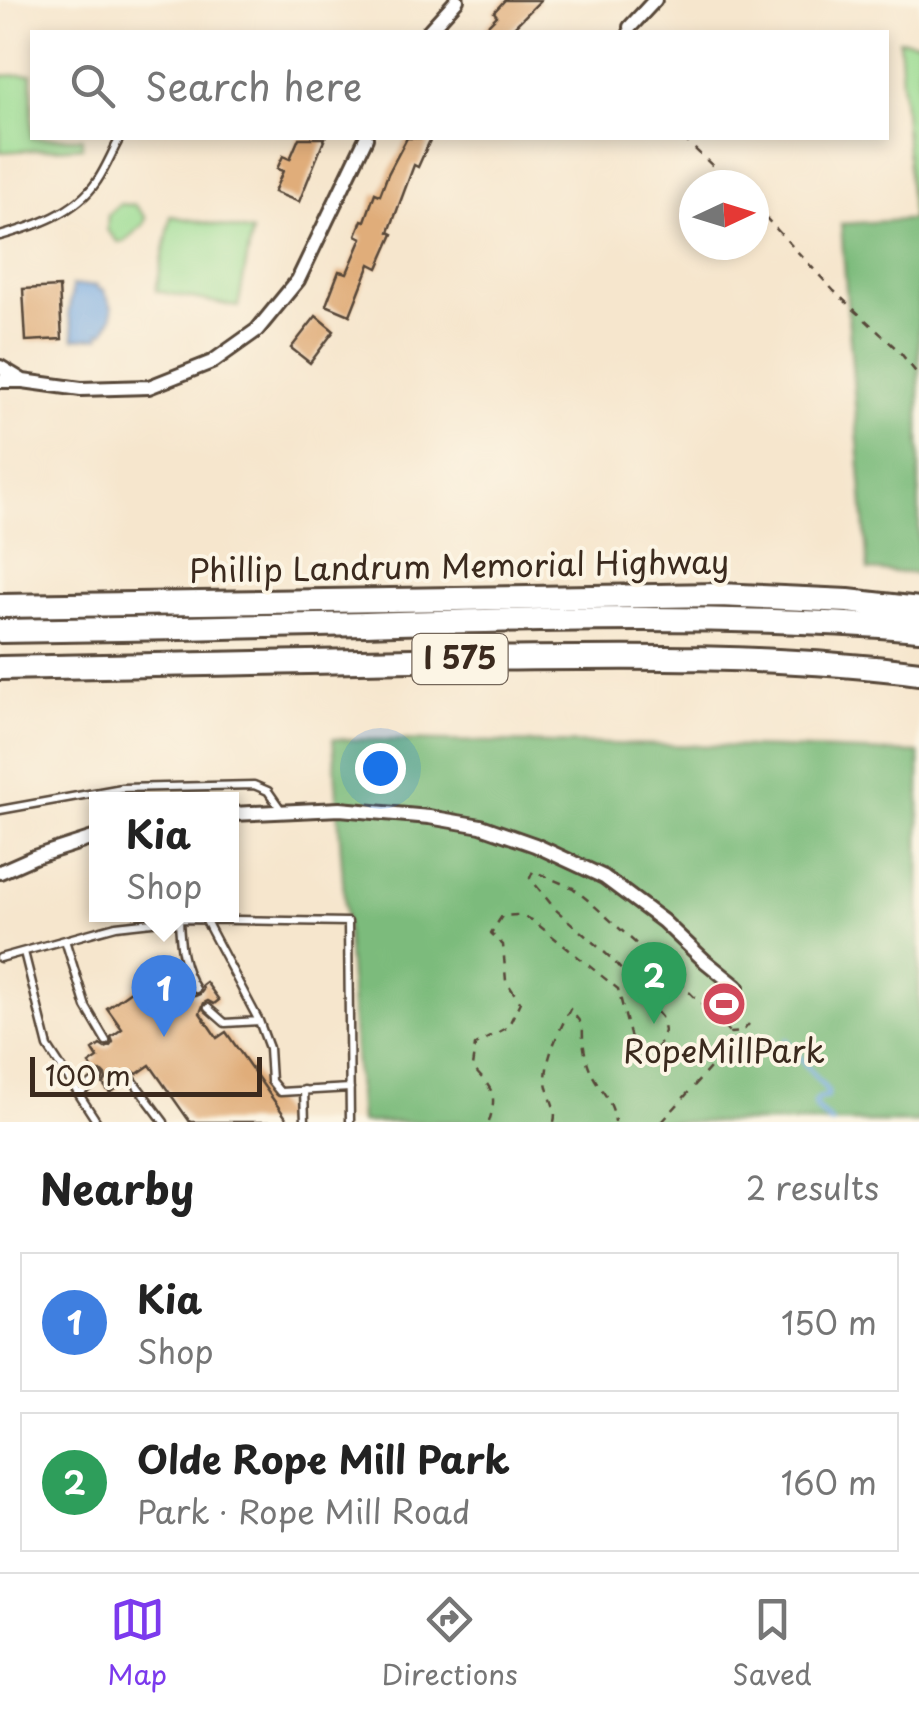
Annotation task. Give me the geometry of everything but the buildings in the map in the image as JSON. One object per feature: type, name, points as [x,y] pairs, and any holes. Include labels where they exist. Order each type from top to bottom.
[{"type":"highway","name":"Phillip Landrum Memorial Highway","points":[[0,606],[719,595],[848,601],[919,609]]},
{"type":"highway","points":[[0,631],[588,619],[722,619],[919,629]]},
{"type":"highway","name":"I 575","points":[[0,668],[716,658],[919,673]]},
{"type":"street","points":[[430,30],[458,0]]},
{"type":"street","points":[[630,27],[654,0]]},
{"type":"street","points":[[0,381],[80,388],[148,387],[212,362],[258,330],[298,280],[365,140]]},
{"type":"street","points":[[0,368],[23,381]]},
{"type":"street","points":[[239,814],[340,808],[481,826],[535,845],[604,877],[663,921],[737,987]]},
{"type":"street","points":[[0,872],[34,856],[89,839]]},
{"type":"lane","points":[[0,236],[70,208],[96,184],[119,140]]},
{"type":"lane","points":[[100,792],[254,785],[268,790],[282,812]]},
{"type":"lane","points":[[0,810],[89,794]]},
{"type":"lane","points":[[239,920],[348,922],[350,1122]]},
{"type":"lane","points":[[0,958],[116,926],[158,922]]},
{"type":"lane","points":[[179,922],[180,954],[196,989]]},
{"type":"lane","points":[[207,922],[258,1022],[269,1048],[271,1081],[280,1092],[350,1088]]},
{"type":"lane","points":[[65,940],[86,1008],[106,1041]]},
{"type":"lane","points":[[24,952],[48,1047],[97,1122]]},
{"type":"lane","points":[[208,1008],[225,1023],[258,1022]]},
{"type":"lane","points":[[78,1094],[99,1078]]},
{"type":"lane","points":[[131,1078],[164,1122]]},
{"type":"lane","points":[[304,1090],[304,1122]]},
{"type":"path","points":[[685,140],[717,170]]},
{"type":"path","points":[[769,221],[834,292],[899,351],[919,376]]},
{"type":"path","points":[[488,1122],[495,1101],[492,1090],[472,1067],[475,1045],[508,1027],[520,1002],[506,981],[503,945],[491,933],[502,916],[518,915],[532,920],[618,990],[636,1054],[650,1054],[660,1046],[664,1031],[661,1017],[612,959],[555,909],[530,878],[533,870],[573,888],[590,901],[730,1033]]},
{"type":"path","points":[[554,1122],[556,1113],[546,1084],[552,1047],[570,1009],[583,1026],[582,1043],[591,1072],[614,1106],[615,1122]]},
{"type":"path","points":[[730,1033],[742,1032],[750,1024]]},
{"type":"path","points":[[662,1122],[718,1059],[730,1033]]},
{"type":"green space","points":[[899,40],[919,42],[919,323]]},
{"type":"green space","points":[[30,74],[30,140],[82,140],[82,147],[0,152],[0,76]]},
{"type":"green space","points":[[120,204],[135,205],[146,218],[124,242],[118,242],[107,230],[108,215]]},
{"type":"green space","points":[[171,216],[252,232],[238,307],[156,291]]},
{"type":"green space","points":[[919,219],[919,574],[868,570],[841,224]]},
{"type":"green space","points":[[333,739],[919,753],[919,1122],[360,1122]]},
{"type":"water","points":[[97,285],[112,307],[112,317],[100,337],[74,339],[69,313],[72,286]]},
{"type":"waterway","points":[[786,1040],[828,1092],[827,1097],[815,1102],[831,1122]]},
{"type":"place","name":"RopeMillPark","points":[[724,1004]]},
{"type":"place","name":"Olde Rope Mill Park","points":[[654,1024]]},
{"type":"place","name":"Kia","points":[[164,1037]]}]
